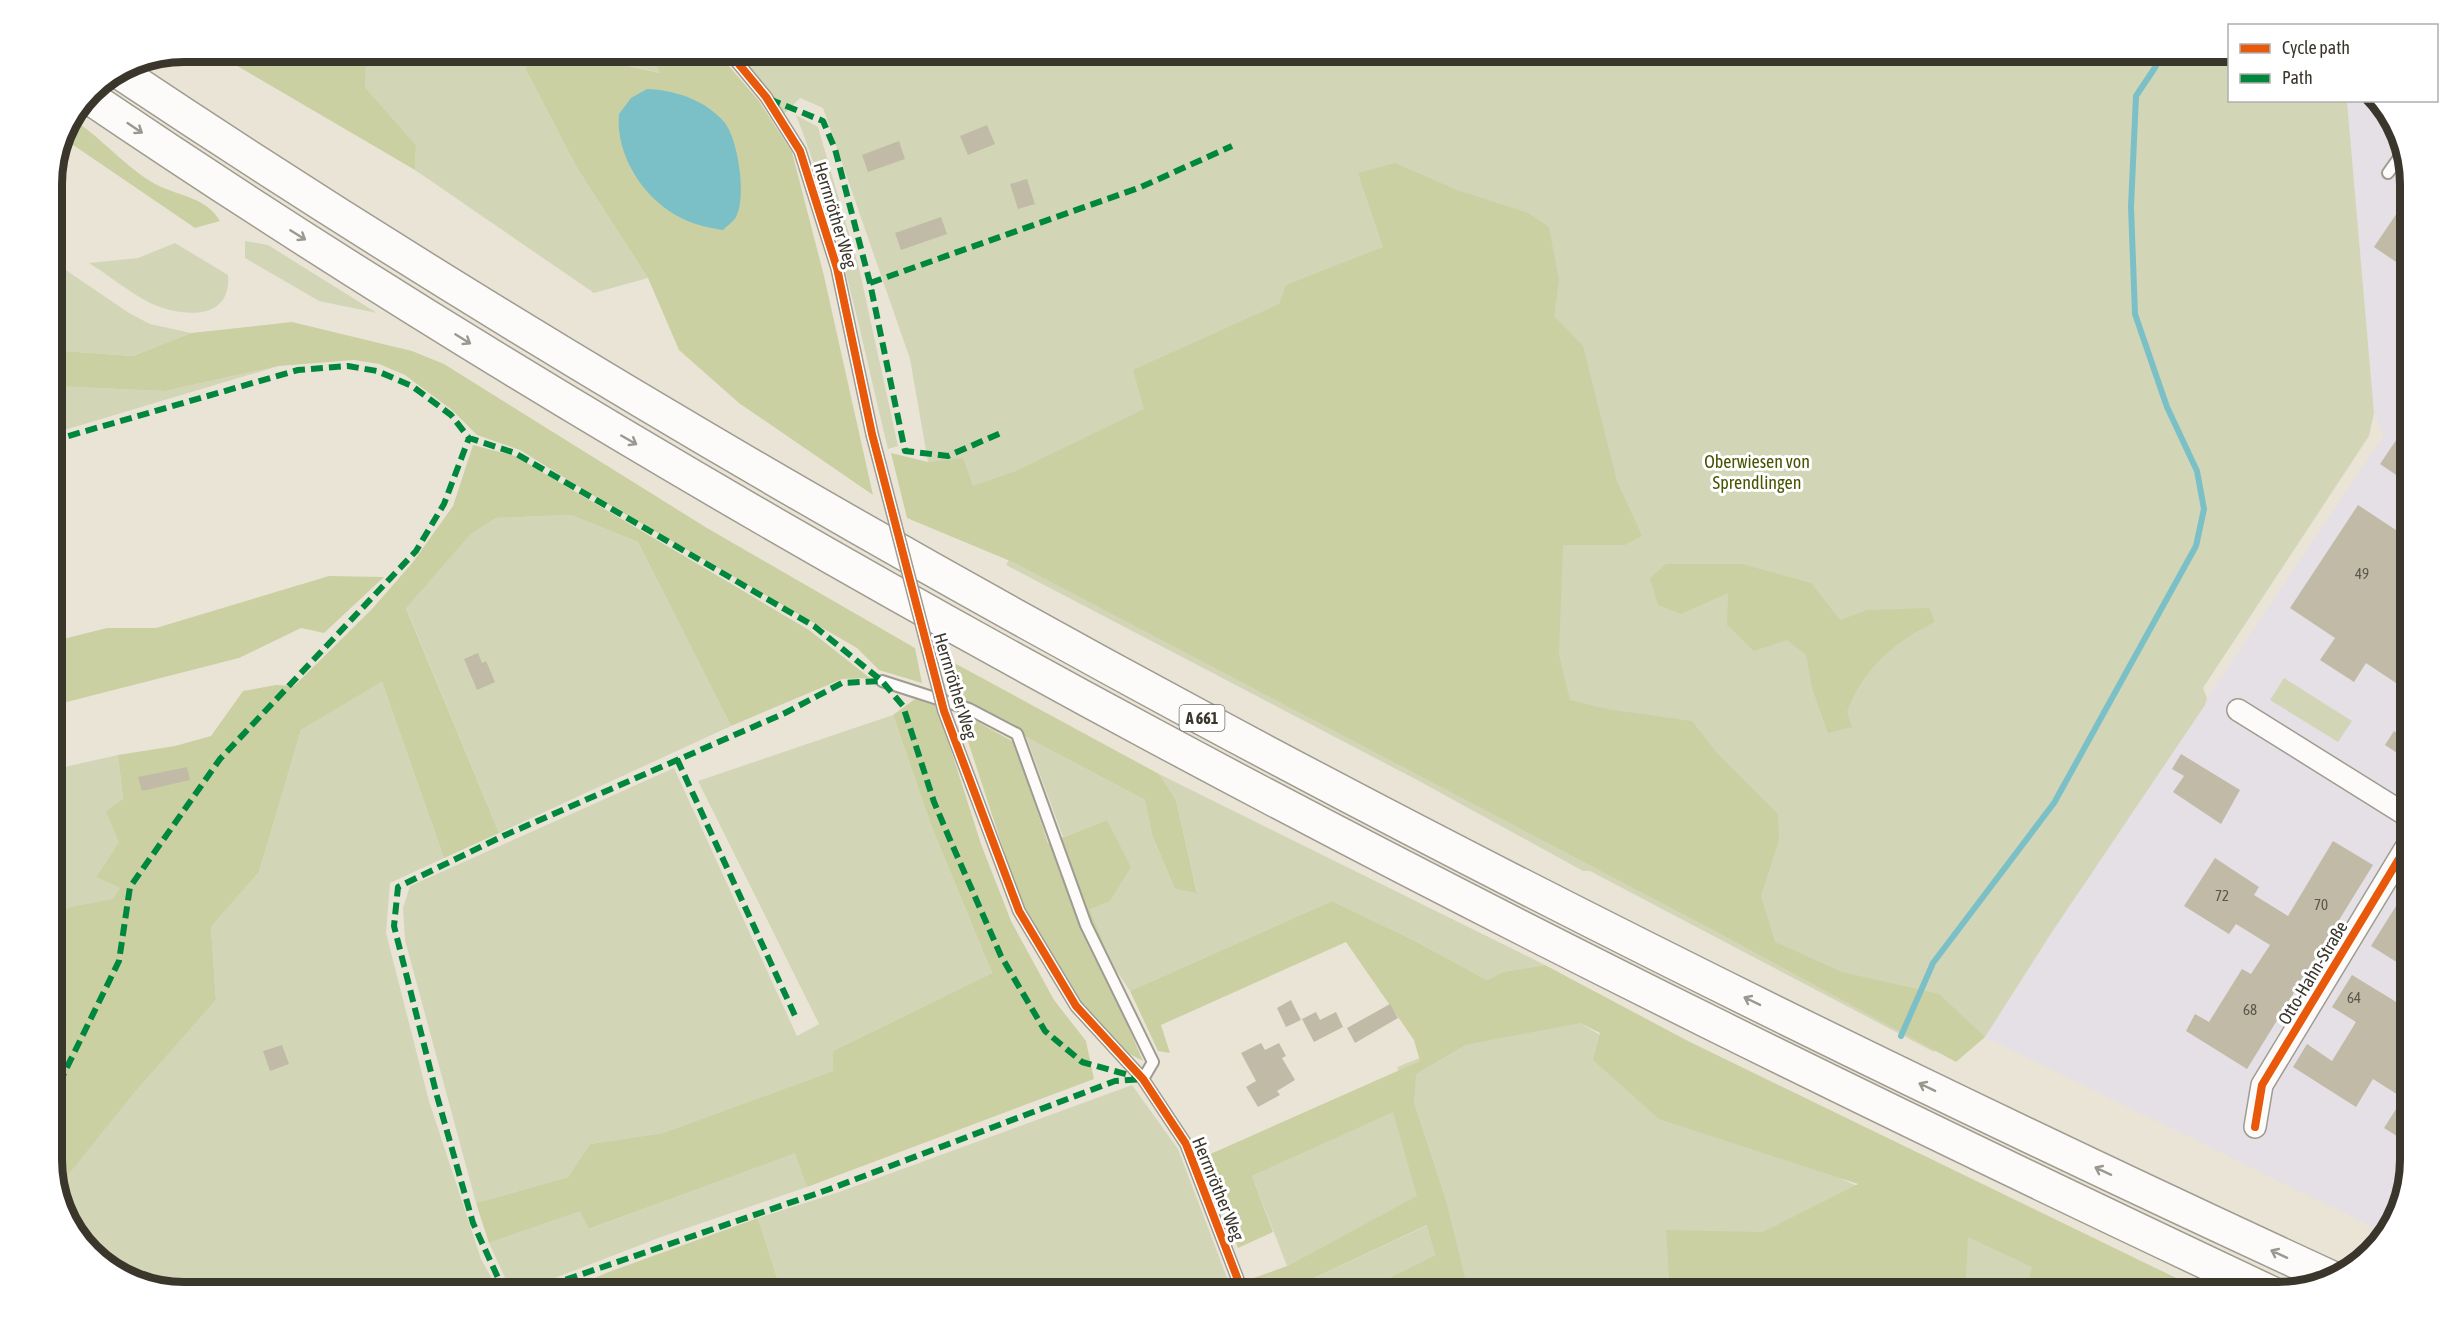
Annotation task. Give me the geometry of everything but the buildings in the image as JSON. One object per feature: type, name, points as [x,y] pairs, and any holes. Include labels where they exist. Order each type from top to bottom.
[{"type":"highway","name":"A 661","points":[[126,76],[259,165],[531,336],[833,514],[1199,716],[1657,953],[1974,1111],[2323,1274]]},
{"type":"highway","name":"A 661","points":[[94,100],[244,201],[621,436],[806,543],[1160,738],[1658,997],[1968,1150],[2248,1282]]},
{"type":"street","points":[[2238,710],[2400,811]]},
{"type":"street","name":"Otto-Hahn-Straße","points":[[2255,1127],[2262,1085],[2400,857]]},
{"type":"lane","name":"Herrnröther Weg","points":[[737,62],[766,98],[800,151],[837,268],[872,434],[944,711],[1019,911],[1076,1006],[1143,1079],[1186,1144],[1239,1282]]},
{"type":"lane","points":[[2388,173],[2398,159]]},
{"type":"lane","points":[[882,681],[969,709],[1017,734],[1086,924],[1153,1062],[1143,1079]]},
{"type":"shaded area","points":[[2347,102],[2369,102],[2380,116],[2394,144],[2400,176],[2400,1160],[2394,1200],[2378,1230],[1985,1037],[2153,774],[2207,698],[2384,435],[2374,413]]},
{"type":"green space","points":[[231,62],[366,62],[365,87],[416,145],[415,170]]},
{"type":"green space","points":[[365,62],[530,62],[525,68],[577,168],[648,278],[594,293],[415,170],[416,145],[365,87]]},
{"type":"green space","points":[[530,62],[611,62],[660,73],[655,62],[725,62],[759,101],[792,152],[824,276],[873,495],[739,403],[679,350],[648,278],[577,168],[525,68]]},
{"type":"green space","points":[[613,62],[656,62],[661,73]]},
{"type":"green space","name":"Oberwiesen von Sprendlingen","points":[[741,62],[2228,62],[2228,102],[2347,102],[2374,413],[2369,436],[2203,688],[2207,698],[2205,705],[2052,932],[1985,1037],[1955,1019],[1934,1052],[1590,871],[1583,871],[1419,781],[1006,565],[1013,553],[941,461],[928,462],[910,359],[823,108],[800,98],[775,123]]},
{"type":"green space","points":[[796,115],[818,127],[859,268],[898,446],[888,449],[836,238],[811,155]]},
{"type":"green space","points":[[78,123],[146,178],[165,189],[200,202],[220,221],[195,228],[69,142]]},
{"type":"green space","points":[[1395,163],[1457,190],[1528,213],[1549,227],[1559,280],[1554,316],[1583,346],[1617,481],[1642,536],[1625,545],[1563,545],[1559,655],[1570,700],[1607,709],[1692,721],[1717,753],[1778,814],[1779,840],[1761,896],[1775,942],[1842,972],[1939,994],[1985,1037],[1956,1062],[1719,933],[1015,563],[907,518],[891,453],[928,462],[963,458],[973,486],[1016,471],[1144,409],[1133,370],[1279,304],[1286,285],[1383,247],[1358,173]]},
{"type":"green space","points":[[245,241],[268,245],[377,313],[319,301],[245,258]]},
{"type":"green space","points":[[175,243],[228,275],[227,291],[221,302],[212,309],[188,313],[160,307],[141,298],[89,263],[138,258]]},
{"type":"green space","points":[[62,267],[129,313],[150,324],[191,333],[133,356],[62,351]]},
{"type":"green space","points":[[292,322],[412,351],[444,364],[707,528],[915,648],[922,683],[879,670],[857,648],[594,496],[520,450],[477,435],[452,410],[405,375],[379,364],[354,360],[279,366],[165,391],[62,386],[62,351],[133,356],[191,333]]},
{"type":"green space","points":[[279,366],[62,431],[62,386],[165,391]]},
{"type":"green space","points":[[473,445],[515,456],[809,630],[870,678],[842,679],[731,726],[638,542],[571,515],[496,518],[471,534],[406,608],[499,833],[444,858],[382,682],[301,730],[259,872],[211,927],[216,1000],[135,1092],[64,1181],[62,910],[113,899],[120,888],[96,877],[119,842],[106,811],[123,799],[118,755],[175,746],[211,736],[243,691],[276,685],[294,686],[372,609],[413,562],[453,506]]},
{"type":"green space","points":[[571,515],[638,542],[731,726],[499,833],[406,607],[471,534],[496,518]]},
{"type":"green space","points":[[1666,564],[1742,564],[1811,583],[1840,620],[1867,610],[1929,608],[1935,622],[1906,638],[1882,658],[1861,683],[1853,697],[1847,712],[1852,727],[1828,733],[1812,688],[1806,655],[1787,640],[1754,651],[1727,625],[1728,593],[1681,614],[1658,605],[1650,578]]},
{"type":"green space","points":[[329,576],[384,577],[324,633],[301,628],[239,658],[62,703],[62,639],[107,628],[156,628]]},
{"type":"green space","points":[[947,659],[1159,774],[1176,800],[1197,893],[1175,889],[1152,835],[1145,800],[1026,737],[1013,724],[953,695]]},
{"type":"green space","points":[[2284,678],[2352,721],[2338,742],[2270,700]]},
{"type":"green space","points":[[382,682],[444,858],[390,883],[386,933],[429,1101],[481,1259],[494,1282],[184,1282],[160,1280],[130,1270],[103,1252],[82,1228],[68,1200],[64,1181],[135,1092],[216,1000],[211,927],[259,872],[301,730]]},
{"type":"green space","points":[[915,699],[937,706],[981,844],[1011,921],[1054,1000],[1086,1041],[1094,1079],[807,1187],[795,1153],[589,1229],[580,1211],[489,1243],[476,1203],[568,1177],[590,1144],[663,1133],[833,1071],[833,1051],[992,973],[931,825],[893,715]]},
{"type":"green space","points":[[958,711],[1014,742],[1048,843],[1107,820],[1131,867],[1110,901],[1090,909],[1113,966],[1105,973],[1143,1061],[1122,1050],[1079,1001],[1021,903]]},
{"type":"green space","points":[[893,715],[931,825],[992,973],[833,1051],[834,1071],[663,1133],[590,1144],[568,1177],[476,1203],[405,940],[403,908],[410,886],[674,768],[797,1036],[819,1024],[698,781]]},
{"type":"green space","points":[[1026,737],[1145,800],[1152,835],[1175,889],[1197,892],[1176,800],[1159,774],[1545,965],[1503,972],[1487,980],[1413,940],[1332,901],[1130,991],[1113,966],[1090,909],[1107,820],[1063,837]]},
{"type":"green space","points":[[118,755],[123,800],[119,842],[96,877],[121,888],[114,899],[62,910],[62,768]]},
{"type":"green space","points":[[1332,901],[1413,940],[1487,980],[1503,972],[1545,965],[1688,1041],[2184,1282],[2028,1282],[2032,1267],[1968,1237],[1966,1282],[1669,1282],[1666,1230],[1763,1232],[1858,1184],[1659,1119],[1593,1060],[1600,1033],[1580,1023],[1465,1045],[1416,1074],[1414,1103],[1446,1201],[1466,1282],[1381,1282],[1435,1255],[1427,1225],[1305,1282],[1252,1282],[1251,1279],[1287,1266],[1417,1196],[1393,1112],[1252,1176],[1273,1232],[1238,1248],[1206,1156],[1420,1061],[1414,1040],[1346,942],[1161,1025],[1170,1053],[1158,1051],[1130,991]]},
{"type":"green space","points":[[1508,1023],[1580,1023],[1844,1180],[2071,1282],[1466,1282],[1452,1229],[1397,1067]]},
{"type":"green space","points":[[1132,1085],[1178,1149],[1229,1282],[778,1282],[758,1218],[842,1191]]},
{"type":"green space","points":[[1393,1111],[1418,1196],[1287,1266],[1252,1176]]},
{"type":"green space","points":[[796,1152],[807,1187],[661,1237],[544,1282],[507,1282],[489,1243],[581,1210],[590,1229]]},
{"type":"green space","points":[[758,1218],[778,1282],[586,1282]]},
{"type":"green space","points":[[1428,1225],[1435,1255],[1381,1282],[1306,1282]]},
{"type":"water","points":[[647,89],[679,94],[699,102],[717,115],[730,131],[737,155],[741,196],[736,217],[723,230],[692,223],[669,211],[656,201],[635,176],[622,146],[619,114],[631,98]]},
{"type":"waterway","points":[[1901,1036],[1933,963],[2054,803],[2196,546],[2204,509],[2197,471],[2167,407],[2135,314],[2131,207],[2136,96],[2156,66],[2156,62]]},
{"type":"marked path","points":[[769,99],[823,121],[835,149],[870,283],[905,451],[948,456],[1003,432]]},
{"type":"marked path","points":[[870,283],[1141,187],[1232,146]]},
{"type":"marked path","points":[[62,438],[298,370],[348,366],[377,371],[412,386],[451,415],[469,438],[515,453],[814,626],[882,681],[903,706],[934,802],[951,842],[1001,956],[1045,1031],[1082,1062],[1143,1079],[1115,1081],[827,1190],[559,1282]]},
{"type":"marked path","points":[[62,1078],[119,961],[130,887],[220,759],[416,551],[444,504],[469,438]]},
{"type":"marked path","points":[[500,1282],[473,1223],[437,1096],[394,926],[398,887],[503,836],[785,713],[842,683],[882,681]]},
{"type":"marked path","points":[[677,759],[797,1020]]},
{"type":"cycle path","points":[[737,62],[766,97],[800,151],[837,268],[872,434],[944,711],[1019,911],[1076,1006],[1143,1079],[1186,1144],[1239,1282]]},
{"type":"cycle path","points":[[2255,1127],[2262,1085],[2400,857]]}]
